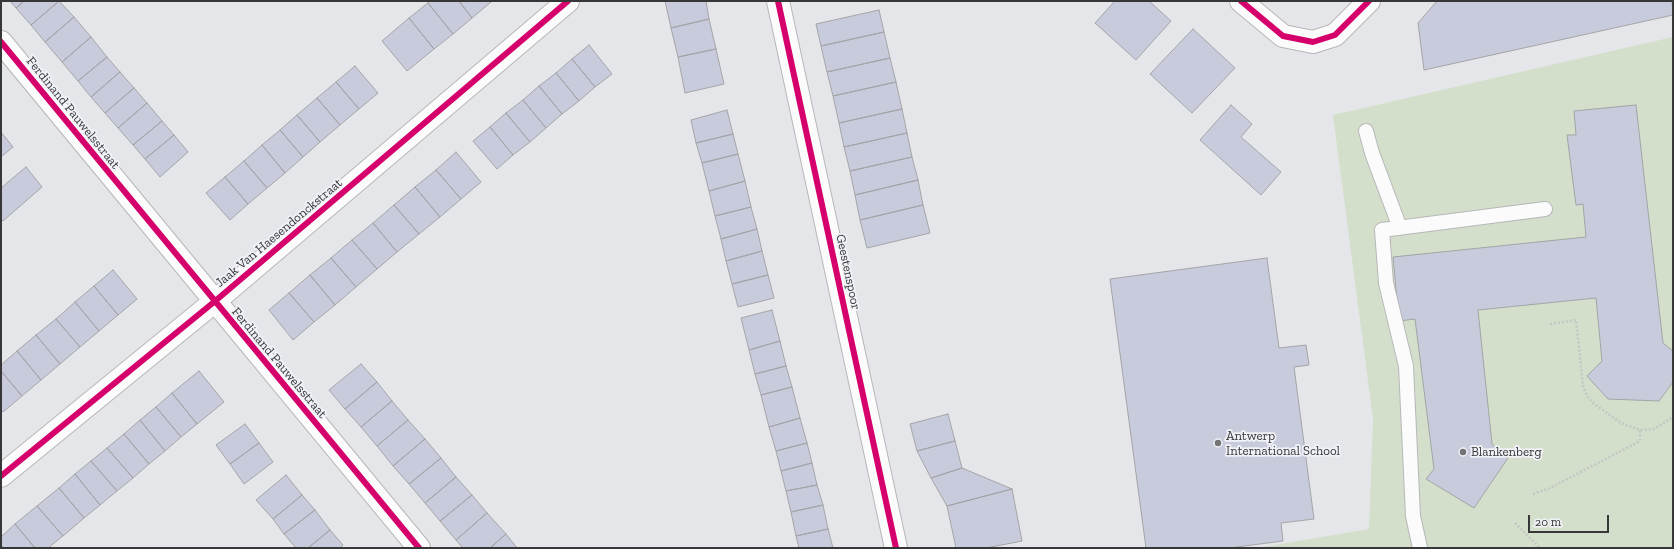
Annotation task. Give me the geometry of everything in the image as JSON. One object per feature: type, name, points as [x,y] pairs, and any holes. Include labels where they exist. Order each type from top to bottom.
[{"type":"street","name":"Jaak Van Haesendonckstraat","points":[[1,476],[214,302],[568,1]]},
{"type":"street","name":"Geestenspoor","points":[[778,1],[896,548]]},
{"type":"street","points":[[1241,1],[1283,36],[1313,42],[1335,34],[1369,1]]},
{"type":"street","name":"Ferdinand Pauwelsstraat","points":[[1,42],[214,302],[419,548]]},
{"type":"lane","points":[[1366,131],[1372,153],[1400,228]]},
{"type":"lane","points":[[1420,548],[1413,516],[1406,366],[1386,283],[1382,230],[1545,209]]},
{"type":"path","points":[[1550,324],[1576,320],[1583,386],[1587,396],[1593,403],[1620,423],[1640,430],[1654,429],[1673,417]]},
{"type":"path","points":[[1533,494],[1550,488],[1640,441],[1640,430]]},
{"type":"path","points":[[1515,523],[1540,548]]},
{"type":"green space","points":[[1673,37],[1673,548],[1257,548],[1369,529],[1373,419],[1333,115]]},
{"type":"building","points":[[10,1],[24,1],[16,8]]},
{"type":"building","points":[[24,1],[59,1],[31,25],[16,8]]},
{"type":"building","points":[[59,1],[74,17],[45,42],[31,25]]},
{"type":"building","points":[[430,1],[459,1],[472,18],[453,34],[428,3]]},
{"type":"building","points":[[459,1],[491,1],[491,2],[472,18]]},
{"type":"building","points":[[665,1],[706,1],[709,19],[671,28]]},
{"type":"building","points":[[1115,1],[1149,1],[1171,21],[1136,60],[1095,23]]},
{"type":"building","points":[[1437,1],[1672,1],[1673,15],[1424,70],[1418,23]]},
{"type":"building","points":[[428,3],[453,34],[434,49],[409,18]]},
{"type":"building","points":[[879,10],[884,32],[821,46],[816,24]]},
{"type":"building","points":[[74,17],[91,37],[62,62],[45,42]]},
{"type":"building","points":[[409,18],[434,49],[407,71],[382,41]]},
{"type":"building","points":[[709,19],[716,49],[678,57],[671,28]]},
{"type":"building","points":[[1193,29],[1235,68],[1192,113],[1150,74]]},
{"type":"building","points":[[884,32],[890,58],[827,72],[821,46]]},
{"type":"building","points":[[91,37],[107,57],[78,81],[62,62]]},
{"type":"building","points":[[589,45],[612,74],[595,87],[572,59]]},
{"type":"building","points":[[716,49],[724,84],[685,93],[678,57]]},
{"type":"building","points":[[107,57],[120,72],[91,97],[78,81]]},
{"type":"building","points":[[890,58],[896,82],[833,96],[827,72]]},
{"type":"building","points":[[572,59],[595,87],[579,101],[556,73]]},
{"type":"building","points":[[355,66],[378,93],[359,109],[336,82]]},
{"type":"building","points":[[120,72],[134,88],[105,113],[91,97]]},
{"type":"building","points":[[556,73],[579,101],[562,114],[539,86]]},
{"type":"building","points":[[336,82],[359,109],[340,125],[317,98]]},
{"type":"building","points":[[896,82],[902,109],[839,123],[833,96]]},
{"type":"building","points":[[539,86],[562,114],[546,128],[523,100]]},
{"type":"building","points":[[134,88],[147,103],[118,128],[105,113]]},
{"type":"building","points":[[317,98],[340,125],[320,142],[297,115]]},
{"type":"building","points":[[523,100],[546,128],[530,142],[506,113]]},
{"type":"building","points":[[147,103],[162,121],[133,145],[118,128]]},
{"type":"building","points":[[1231,105],[1252,124],[1241,137],[1281,172],[1261,195],[1200,140]]},
{"type":"building","points":[[1636,105],[1663,343],[1673,351],[1673,382],[1659,401],[1608,399],[1587,376],[1602,361],[1596,298],[1478,310],[1492,444],[1508,458],[1474,508],[1426,479],[1434,469],[1415,319],[1399,321],[1393,257],[1586,237],[1583,204],[1576,205],[1567,135],[1576,135],[1574,111]]},
{"type":"building","points":[[902,109],[907,133],[844,147],[839,123]]},
{"type":"building","points":[[727,110],[733,134],[696,143],[691,120]]},
{"type":"building","points":[[506,113],[530,142],[513,155],[490,127]]},
{"type":"building","points":[[297,115],[320,142],[303,157],[280,130]]},
{"type":"building","points":[[162,121],[174,135],[145,159],[133,145]]},
{"type":"building","points":[[490,127],[513,155],[497,169],[473,141]]},
{"type":"building","points":[[280,130],[303,157],[285,173],[262,145]]},
{"type":"building","points":[[1,132],[13,147],[1,157]]},
{"type":"building","points":[[907,133],[912,157],[850,171],[844,147]]},
{"type":"building","points":[[733,134],[738,154],[702,163],[696,143]]},
{"type":"building","points":[[174,135],[188,152],[160,177],[145,159]]},
{"type":"building","points":[[262,145],[285,173],[267,188],[244,161]]},
{"type":"building","points":[[456,152],[481,182],[461,199],[436,170]]},
{"type":"building","points":[[738,154],[745,181],[709,191],[702,163]]},
{"type":"building","points":[[912,157],[918,180],[855,195],[850,171]]},
{"type":"building","points":[[244,161],[267,188],[248,204],[225,177]]},
{"type":"building","points":[[26,167],[42,187],[3,221],[1,219],[1,188]]},
{"type":"building","points":[[436,170],[461,199],[440,217],[415,187]]},
{"type":"building","points":[[225,177],[248,204],[230,220],[206,193]]},
{"type":"building","points":[[918,180],[923,205],[860,220],[855,195]]},
{"type":"building","points":[[745,181],[751,207],[715,216],[709,191]]},
{"type":"building","points":[[415,187],[440,217],[419,234],[394,205]]},
{"type":"building","points":[[394,205],[419,234],[397,252],[373,223]]},
{"type":"building","points":[[923,205],[930,233],[867,248],[860,220]]},
{"type":"building","points":[[751,207],[757,229],[721,239],[715,216]]},
{"type":"building","points":[[373,223],[397,252],[377,269],[352,240]]},
{"type":"building","points":[[757,229],[762,251],[726,261],[721,239]]},
{"type":"building","points":[[352,240],[377,269],[356,287],[331,258]]},
{"type":"building","points":[[762,251],[768,275],[732,284],[726,261]]},
{"type":"building","points":[[331,258],[356,287],[335,305],[310,275]]},
{"type":"building","name":"Antwerp International School","points":[[1267,258],[1279,348],[1306,345],[1309,365],[1294,367],[1314,519],[1281,523],[1283,541],[1229,548],[1146,548],[1110,279]]},
{"type":"building","points":[[113,270],[137,299],[118,315],[94,286]]},
{"type":"building","points":[[310,275],[335,305],[314,322],[289,293]]},
{"type":"building","points":[[768,275],[774,298],[738,307],[732,284]]},
{"type":"building","points":[[94,286],[118,315],[99,331],[75,302]]},
{"type":"building","points":[[289,293],[314,322],[293,340],[269,310]]},
{"type":"building","points":[[75,302],[99,331],[80,347],[56,319]]},
{"type":"building","points":[[772,310],[780,341],[749,350],[741,318]]},
{"type":"building","points":[[56,319],[80,347],[60,364],[36,335]]},
{"type":"building","points":[[36,335],[60,364],[41,380],[17,351]]},
{"type":"building","points":[[780,341],[786,366],[755,374],[749,350]]},
{"type":"building","points":[[17,351],[41,380],[22,396],[1,371],[1,365]]},
{"type":"building","points":[[361,364],[377,382],[345,409],[329,390]]},
{"type":"building","points":[[786,366],[792,387],[761,395],[755,374]]},
{"type":"building","points":[[1,371],[22,396],[3,412],[1,410]]},
{"type":"building","points":[[199,371],[224,402],[197,424],[172,393]]},
{"type":"building","points":[[377,382],[392,401],[361,427],[345,409]]},
{"type":"building","points":[[792,387],[800,418],[769,427],[761,395]]},
{"type":"building","points":[[172,393],[197,424],[181,437],[156,407]]},
{"type":"building","points":[[392,401],[408,420],[377,446],[361,427]]},
{"type":"building","points":[[156,407],[181,437],[165,451],[140,420]]},
{"type":"building","points":[[948,414],[955,441],[917,451],[910,424]]},
{"type":"building","points":[[800,418],[807,443],[776,451],[769,427]]},
{"type":"building","points":[[140,420],[165,451],[149,464],[124,434]]},
{"type":"building","points":[[408,420],[425,439],[393,466],[377,446]]},
{"type":"building","points":[[245,424],[259,443],[230,464],[216,445]]},
{"type":"building","points":[[124,434],[149,464],[133,478],[107,448]]},
{"type":"building","points":[[425,439],[441,458],[409,484],[393,466]]},
{"type":"building","points":[[955,441],[962,468],[931,478],[917,451]]},
{"type":"building","points":[[259,443],[273,462],[244,484],[230,464]]},
{"type":"building","points":[[807,443],[812,463],[781,471],[776,451]]},
{"type":"building","points":[[107,448],[133,478],[117,491],[91,461]]},
{"type":"building","points":[[441,458],[456,477],[425,503],[409,484]]},
{"type":"building","points":[[91,461],[117,491],[100,505],[75,474]]},
{"type":"building","points":[[812,463],[817,485],[786,491],[781,471]]},
{"type":"building","points":[[962,468],[1012,489],[947,506],[931,478]]},
{"type":"building","points":[[75,474],[100,505],[84,518],[59,488]]},
{"type":"building","points":[[286,475],[302,495],[273,519],[256,500]]},
{"type":"building","points":[[456,477],[472,495],[440,521],[425,503]]},
{"type":"building","points":[[817,485],[823,505],[791,512],[786,491]]},
{"type":"building","points":[[59,488],[84,518],[63,536],[37,506]]},
{"type":"building","points":[[1012,489],[1022,541],[986,548],[956,548],[947,506]]},
{"type":"building","points":[[302,495],[315,510],[284,534],[273,519]]},
{"type":"building","points":[[472,495],[487,513],[456,540],[440,521]]},
{"type":"building","points":[[823,505],[828,529],[796,536],[791,512]]},
{"type":"building","points":[[37,506],[63,536],[48,548],[35,548],[15,524]]},
{"type":"building","points":[[315,510],[330,530],[308,548],[296,548],[284,534]]},
{"type":"building","points":[[487,513],[506,534],[490,548],[463,548],[456,540]]},
{"type":"building","points":[[15,524],[35,548],[4,548],[1,545],[1,537]]},
{"type":"building","points":[[828,529],[833,548],[799,548],[796,536]]},
{"type":"building","points":[[330,530],[343,545],[340,548],[308,548]]},
{"type":"building","points":[[506,534],[517,548],[490,548]]},
{"type":"cycle path","points":[[1,476],[214,302],[568,1]]},
{"type":"cycle path","points":[[778,1],[896,548]]},
{"type":"cycle path","points":[[1241,1],[1283,36],[1313,42],[1335,35],[1369,1]]},
{"type":"cycle path","points":[[1,42],[419,548]]},
{"type":"place","name":"Antwerp International School","points":[[1218,443]]},
{"type":"place","name":"Blankenberg","points":[[1463,452]]}]
